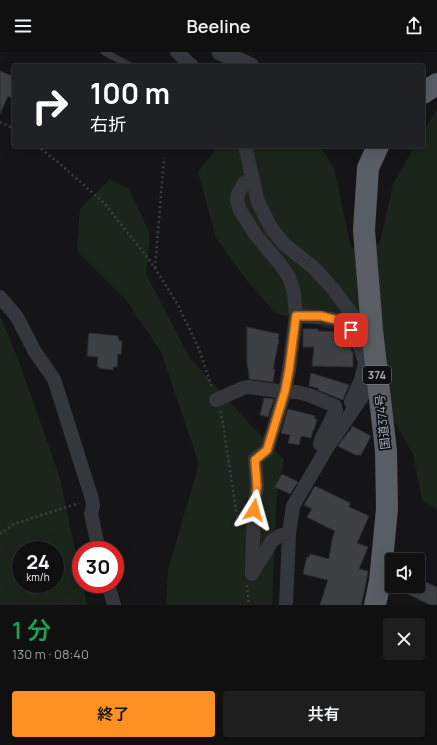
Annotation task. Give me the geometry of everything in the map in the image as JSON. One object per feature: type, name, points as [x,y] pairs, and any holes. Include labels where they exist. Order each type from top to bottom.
[{"type":"highway","points":[[425,92],[437,84]]},
{"type":"highway","name":"国道374号","points":[[375,605],[380,581],[387,509],[386,451],[372,330],[364,230],[368,168],[377,148]]},
{"type":"street","points":[[177,52],[190,64]]},
{"type":"street","points":[[220,52],[247,64]]},
{"type":"street","points":[[245,148],[258,202],[271,228],[284,244],[314,268],[334,290],[361,327],[372,330]]},
{"type":"street","points":[[249,576],[257,486],[255,460],[267,450],[285,391],[296,316],[294,293],[289,277],[255,234],[240,210],[237,201],[238,194],[244,182],[253,179]]},
{"type":"street","points":[[0,297],[17,317],[35,352],[54,379],[92,499],[93,506],[90,514],[97,541]]},
{"type":"street","points":[[296,316],[321,316],[336,320],[351,330],[360,347],[365,363],[361,380],[348,409],[349,416]]},
{"type":"street","points":[[286,605],[289,534],[293,506],[327,448],[364,394],[378,382]]},
{"type":"street","points":[[216,400],[248,387],[297,392],[335,406],[336,410],[320,444],[327,448]]},
{"type":"street","points":[[249,576],[272,541],[281,534],[289,534]]},
{"type":"street","points":[[111,593],[114,605]]},
{"type":"lane","points":[[104,52],[127,64]]},
{"type":"path","points":[[0,122],[12,128]]},
{"type":"path","points":[[40,148],[104,203],[135,241],[177,302],[199,349],[222,418],[239,533]]},
{"type":"path","points":[[155,269],[164,158]]},
{"type":"path","points":[[0,534],[14,524],[80,503]]},
{"type":"path","points":[[249,576],[249,605]]},
{"type":"shaded area","points":[[437,109],[437,509],[422,500],[413,454],[355,352],[337,331],[275,313],[245,278],[216,238],[198,172],[216,148],[321,148],[334,168],[351,248],[380,243],[393,184],[414,148],[425,148],[425,130]]},
{"type":"shaded area","points":[[110,179],[129,189],[150,234],[146,274],[190,358],[284,460],[277,492],[272,605],[166,605],[168,570],[199,464],[161,352],[126,300],[77,251],[80,209]]},
{"type":"shaded area","points":[[0,315],[19,362],[59,475],[73,541],[72,541],[72,593],[84,593],[87,605],[0,605]]},
{"type":"building","points":[[0,71],[12,76],[12,98],[8,96],[0,114]]},
{"type":"building","points":[[247,327],[279,334],[273,369],[275,369],[273,382],[249,379],[247,363]]},
{"type":"building","points":[[303,329],[318,329],[318,331],[341,333],[353,353],[353,367],[312,366],[314,347],[303,347]]},
{"type":"building","points":[[89,333],[118,336],[119,341],[122,341],[121,354],[118,354],[117,367],[113,367],[113,370],[99,368],[99,366],[97,366],[98,357],[87,356]]},
{"type":"building","points":[[311,373],[349,385],[343,400],[318,390],[318,388],[309,386]]},
{"type":"building","points":[[264,398],[274,399],[268,417],[260,415]]},
{"type":"building","points":[[288,409],[315,416],[314,419],[317,419],[311,438],[301,436],[299,445],[288,443],[290,435],[281,433]]},
{"type":"building","points":[[352,426],[371,436],[361,455],[356,455],[338,446],[349,431],[350,432]]},
{"type":"building","points":[[282,474],[298,482],[290,494],[275,487]]},
{"type":"building","points":[[315,486],[350,503],[349,507],[369,516],[357,543],[368,547],[359,569],[368,571],[361,605],[320,605],[328,580],[303,574],[307,557],[309,557],[310,554],[329,559],[335,531],[307,517],[312,509],[304,505]]},
{"type":"building","points":[[425,582],[437,587],[437,605],[430,605],[406,593],[425,593]]},
{"type":"route","points":[[254,510],[257,486],[255,460],[267,450],[285,391],[296,316],[321,316],[336,320],[351,330]]}]
